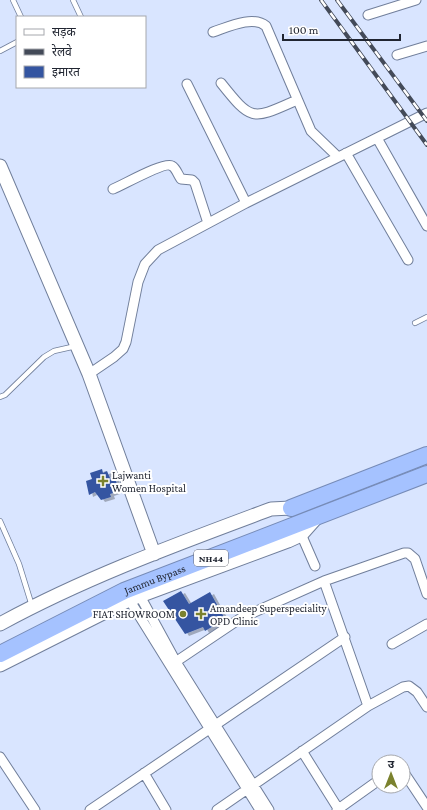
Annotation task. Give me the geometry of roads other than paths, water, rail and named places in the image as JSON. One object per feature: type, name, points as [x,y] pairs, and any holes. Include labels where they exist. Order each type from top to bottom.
[{"type":"highway","points":[[291,508],[427,455]]},
{"type":"highway","name":"Jammu Bypass","points":[[0,654],[131,596],[317,517],[427,474]]},
{"type":"street","points":[[368,15],[416,0]]},
{"type":"street","points":[[213,32],[239,24],[262,23],[266,26],[277,48],[282,65],[297,100],[312,131],[342,155],[408,260]]},
{"type":"street","points":[[397,55],[427,46]]},
{"type":"street","points":[[221,83],[241,107],[252,114],[273,111],[297,100]]},
{"type":"street","points":[[188,84],[246,203]]},
{"type":"street","points":[[90,374],[123,349],[126,342],[138,282],[150,257],[158,250],[246,203],[427,113]]},
{"type":"street","points":[[377,138],[427,226]]},
{"type":"street","points":[[113,189],[158,168],[167,165],[173,166],[182,179],[192,180],[195,183],[208,223]]},
{"type":"street","points":[[0,166],[90,374],[154,554]]},
{"type":"street","points":[[0,624],[32,606],[154,554],[271,509],[291,508]]},
{"type":"street","points":[[0,665],[131,596],[288,541],[302,534],[317,517]]},
{"type":"street","points":[[302,534],[315,566]]},
{"type":"street","points":[[173,663],[241,618],[324,581],[408,553],[415,559],[427,594]]},
{"type":"street","points":[[324,581],[345,637],[368,706]]},
{"type":"street","points":[[131,596],[250,788],[260,810]]},
{"type":"street","points":[[392,644],[427,624]]},
{"type":"street","points":[[90,810],[345,637]]},
{"type":"street","points":[[217,810],[368,706],[403,687],[409,686],[417,692],[427,708]]},
{"type":"street","points":[[302,751],[338,810],[371,786]]},
{"type":"street","points":[[0,756],[35,810]]},
{"type":"street","points":[[144,773],[166,810]]},
{"type":"street","points":[[411,783],[427,807]]},
{"type":"street","points":[[250,788],[269,810]]},
{"type":"lane","points":[[13,0],[20,16]]},
{"type":"lane","points":[[73,0],[81,16]]},
{"type":"lane","points":[[0,51],[16,43]]},
{"type":"lane","points":[[415,323],[427,317]]},
{"type":"lane","points":[[0,397],[6,395],[44,356],[78,346]]},
{"type":"lane","points":[[0,522],[19,564],[32,606]]},
{"type":"railway","points":[[321,0],[427,145]]},
{"type":"railway","points":[[337,0],[427,121]]},
{"type":"place","name":"Lajwanti Women Hospital","points":[[103,481]]},
{"type":"place","name":"FIAT SHOWROOM","points":[[183,614]]},
{"type":"place","name":"Amandeep Superspeciality OPD Clinic","points":[[201,614]]}]
